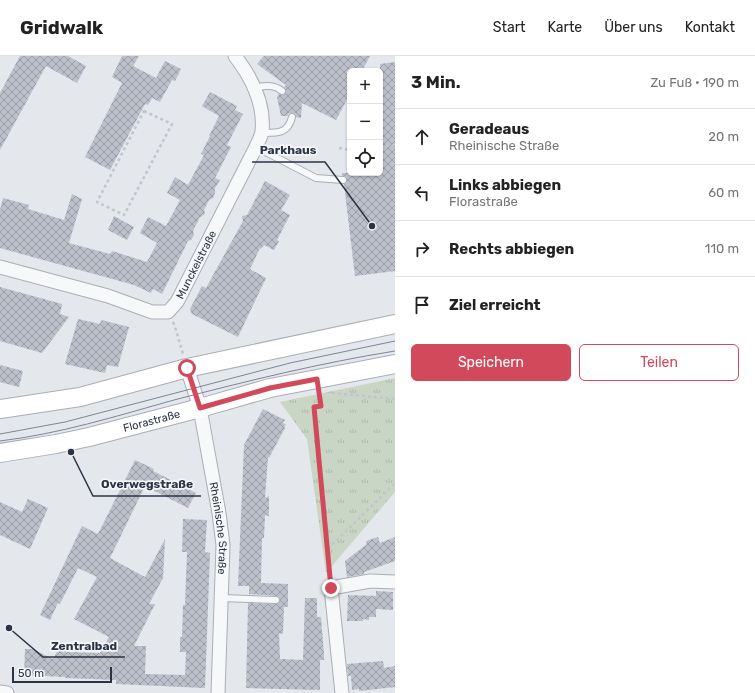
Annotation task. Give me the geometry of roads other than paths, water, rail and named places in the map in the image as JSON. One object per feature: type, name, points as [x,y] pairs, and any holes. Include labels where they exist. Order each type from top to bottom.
[{"type":"main road","points":[[0,409],[80,397],[185,360],[395,324]]},
{"type":"main road","name":"Florastraße","points":[[0,453],[76,440],[270,388],[395,364]]},
{"type":"street","name":"Munckelstraße","points":[[0,267],[108,296],[152,312],[168,312],[177,302],[262,133],[260,105],[255,87],[235,56]]},
{"type":"street","name":"Rheinische Straße","points":[[185,360],[200,408],[220,513],[223,545],[218,693]]},
{"type":"street","points":[[342,693],[331,588],[370,582],[395,582]]},
{"type":"street","points":[[0,692],[7,693]]},
{"type":"lane","points":[[255,87],[270,85],[282,91]]},
{"type":"lane","points":[[262,133],[278,133],[287,128],[292,117]]},
{"type":"lane","points":[[256,147],[316,178],[343,180]]},
{"type":"lane","points":[[222,598],[276,600]]},
{"type":"tram line","points":[[0,434],[65,422],[290,363],[395,341]]},
{"type":"tram line","points":[[0,441],[66,429],[174,400],[284,373],[395,351]]},
{"type":"place","name":"Parkhaus","points":[[372,226]]},
{"type":"place","name":"Overwegstraße","points":[[71,452]]},
{"type":"place","name":"Zentralbad","points":[[9,628]]}]
